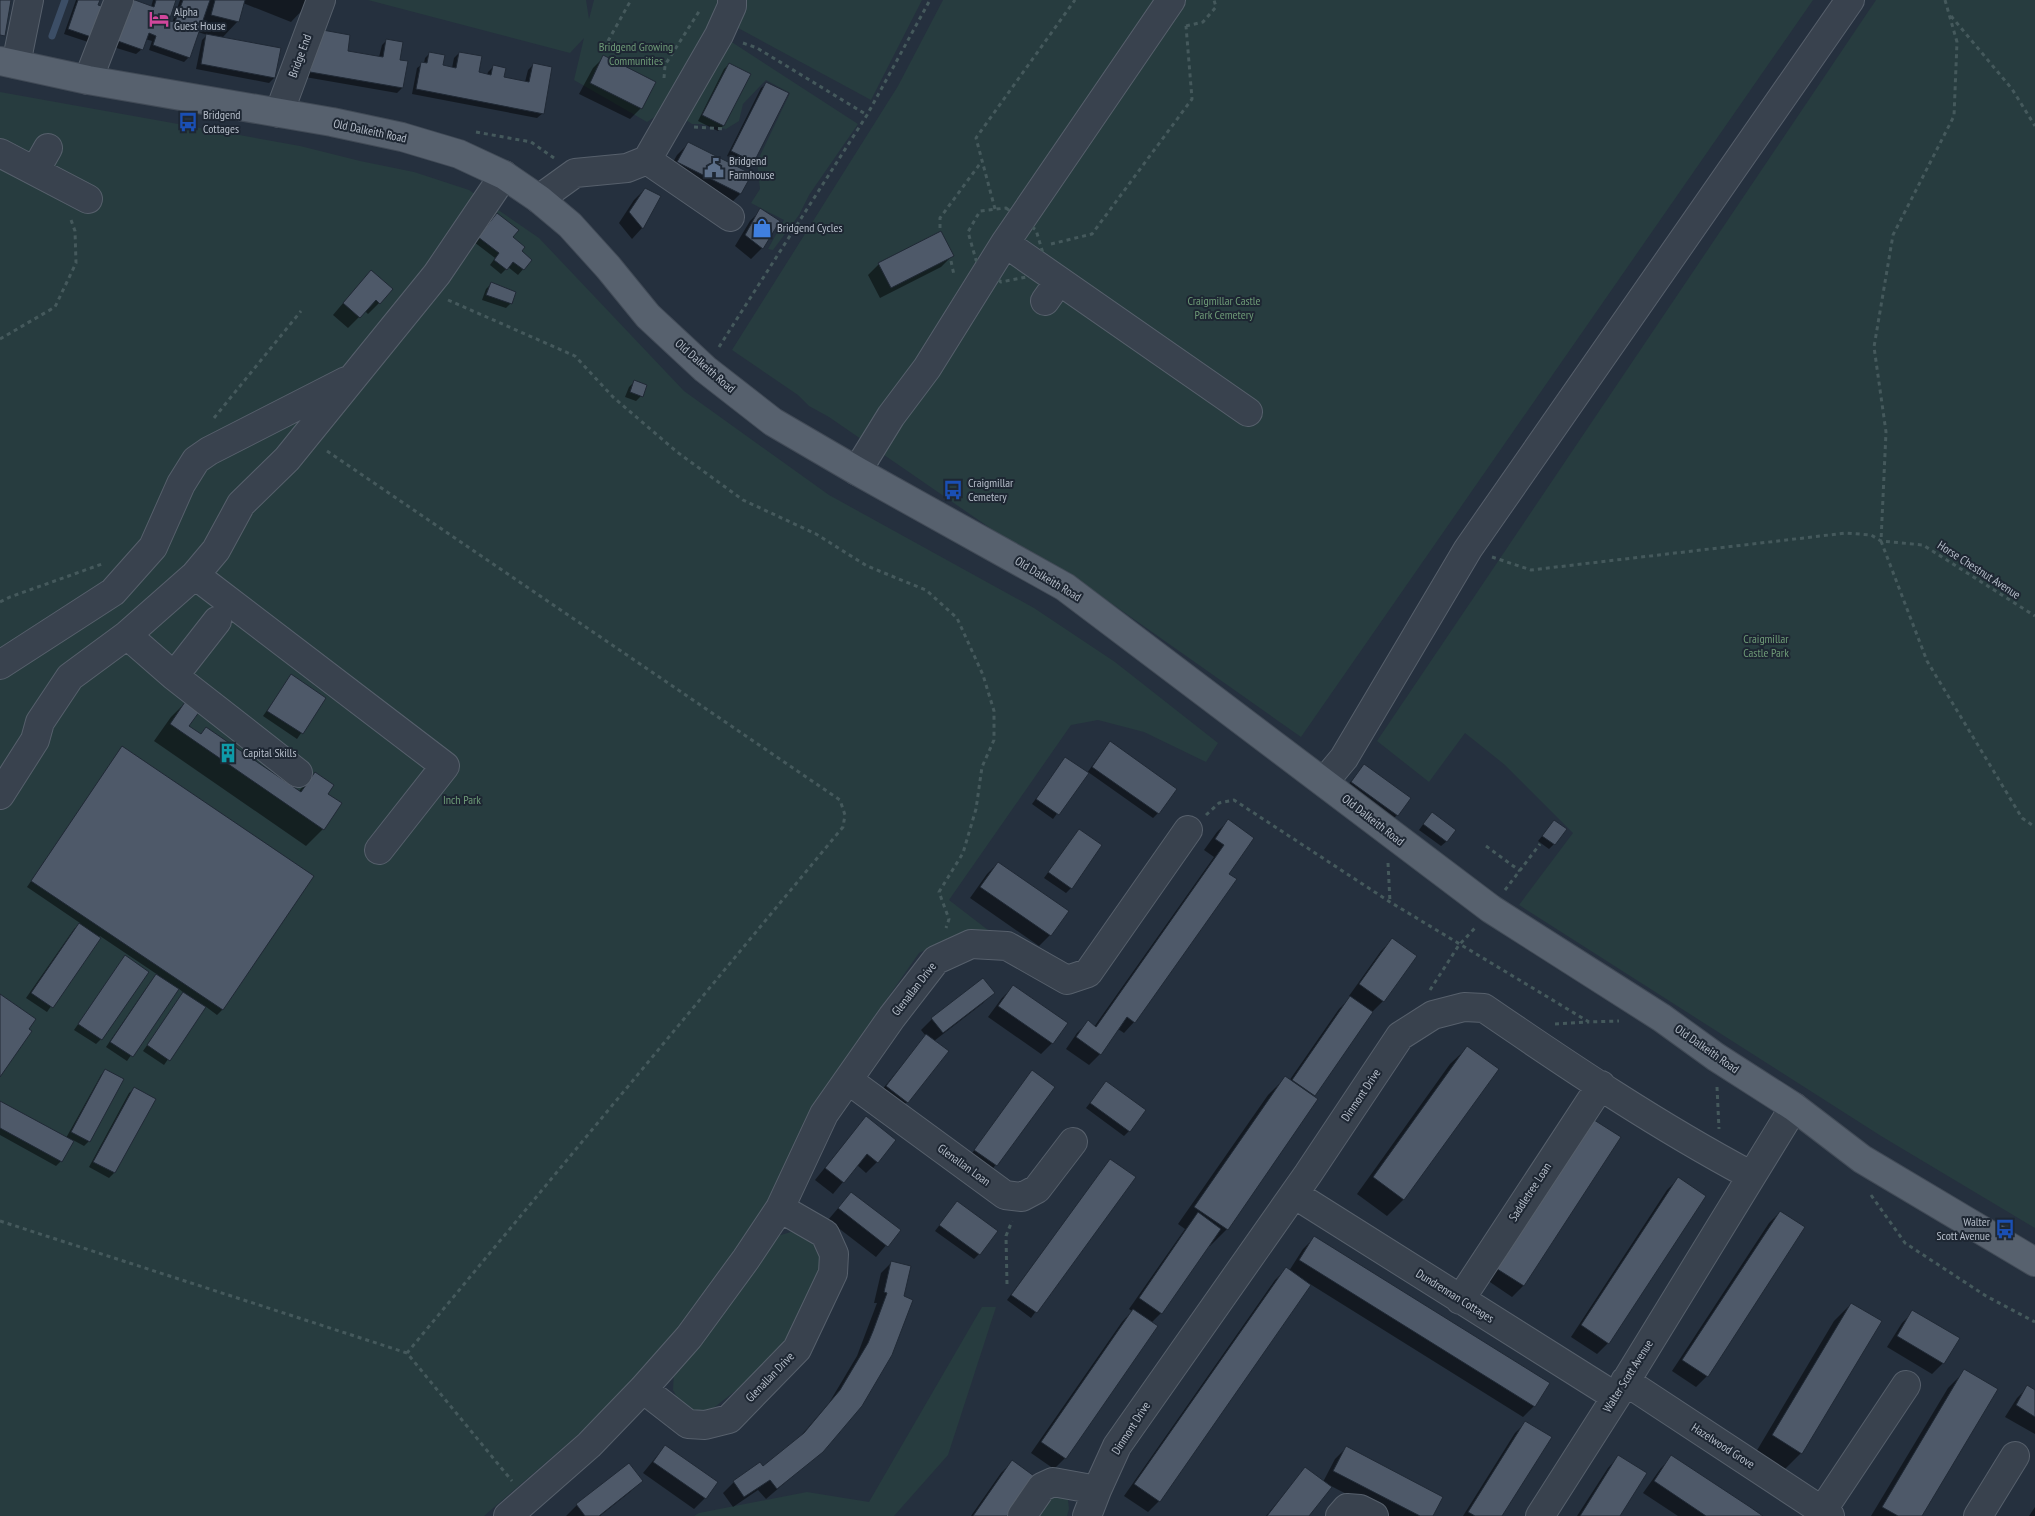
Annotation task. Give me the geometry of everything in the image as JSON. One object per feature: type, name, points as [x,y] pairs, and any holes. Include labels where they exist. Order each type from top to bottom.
[{"type":"main road","name":"Old Dalkeith Road","points":[[8,62],[88,80],[279,113],[402,137],[459,154],[504,176],[539,198],[570,225],[608,267],[648,316],[705,369],[773,422],[1065,587],[1491,910],[1662,1018],[1716,1057],[1794,1107],[1862,1159],[2035,1262]]},
{"type":"street","points":[[8,62],[30,0]]},
{"type":"street","points":[[88,80],[119,0]]},
{"type":"street","name":"Bridge End","points":[[279,113],[321,0]]},
{"type":"street","points":[[539,198],[575,173],[627,168],[647,160],[719,35],[732,6],[732,0]]},
{"type":"street","points":[[857,471],[891,416],[927,368],[1005,243],[1171,0]]},
{"type":"street","points":[[1324,782],[1344,758],[1468,548],[1850,0]]},
{"type":"street","points":[[16,161],[48,148]]},
{"type":"street","points":[[647,160],[730,217]]},
{"type":"street","points":[[16,161],[88,199]]},
{"type":"street","points":[[0,795],[35,740],[40,722],[70,677],[127,635],[195,576],[216,550],[241,504],[287,460],[356,375],[424,290],[504,176]]},
{"type":"street","points":[[1005,243],[1052,291],[1248,412]]},
{"type":"street","points":[[0,665],[113,592],[153,546],[181,484],[196,460],[209,451],[356,375]]},
{"type":"street","points":[[195,576],[445,766],[379,850]]},
{"type":"street","points":[[174,676],[217,621]]},
{"type":"street","points":[[127,635],[174,676],[298,774]]},
{"type":"street","name":"Glenallan Drive","points":[[518,1508],[590,1445],[644,1389],[689,1336],[746,1259],[780,1208],[824,1114],[892,1017],[936,960],[971,944],[1007,946],[1067,980],[1088,973],[1188,830]]},
{"type":"street","name":"Dinmont Drive","points":[[1087,1516],[1096,1490],[1117,1446],[1294,1194],[1400,1036],[1433,1015],[1464,1007],[1484,1008],[1600,1085],[1750,1176]]},
{"type":"street","name":"Glenallan Loan","points":[[848,1080],[1005,1195],[1022,1197]]},
{"type":"street","name":"Saddletree Loan","points":[[1460,1300],[1600,1085]]},
{"type":"street","name":"Walter Scott Avenue","points":[[1540,1516],[1794,1107]]},
{"type":"street","points":[[1022,1197],[1037,1189],[1072,1141]]},
{"type":"street","name":"Dundrennan Cottages","points":[[1294,1194],[1460,1300],[1620,1389]]},
{"type":"street","name":"Glenallan Drive","points":[[644,1389],[688,1424],[705,1425],[729,1419],[797,1350],[833,1273],[834,1254],[826,1234],[780,1208]]},
{"type":"street","name":"Hazelwood Grove","points":[[1620,1389],[1826,1513],[1906,1385]]},
{"type":"street","points":[[1978,1516],[2015,1456]]},
{"type":"street","points":[[1022,1516],[1042,1487],[1053,1482],[1096,1490]]},
{"type":"street","points":[[1340,1516],[1347,1508],[1360,1510],[1374,1516]]},
{"type":"path","points":[[608,41],[631,0]]},
{"type":"path","points":[[705,369],[867,115],[930,0]]},
{"type":"path","points":[[996,208],[976,138],[1075,0]]},
{"type":"path","points":[[1945,0],[1957,42],[1954,116],[1893,235],[1874,347],[1886,432],[1881,541],[1927,661],[2022,818],[2035,827]]},
{"type":"path","points":[[1950,16],[2012,89],[2035,126]]},
{"type":"path","points":[[1053,244],[1092,234],[1192,99],[1186,26]]},
{"type":"path","points":[[719,35],[757,48],[867,115]]},
{"type":"path","points":[[940,228],[940,218],[983,161]]},
{"type":"path","points":[[0,339],[54,307],[76,263],[75,231],[59,184]]},
{"type":"path","points":[[424,290],[575,356],[613,397],[677,452],[743,500],[816,534],[867,566],[926,590],[957,618],[982,675],[994,711],[994,740],[982,768],[976,809],[963,853],[939,892],[949,919],[936,960]]},
{"type":"path","points":[[209,451],[206,430],[301,311]]},
{"type":"path","points":[[306,437],[840,800],[845,815],[843,827],[407,1353]]},
{"type":"path","name":"Horse Chestnut Avenue","points":[[1468,548],[1531,570],[1846,532],[1871,535],[1881,541],[1923,545],[2035,616]]},
{"type":"path","points":[[0,602],[108,562]]},
{"type":"path","points":[[1188,830],[1219,803],[1234,800],[1390,902],[1589,1022],[1662,1018]]},
{"type":"path","points":[[1385,830],[1390,902]]},
{"type":"path","points":[[1427,995],[1459,945],[1491,910],[1540,844]]},
{"type":"path","points":[[1486,846],[1520,871]]},
{"type":"path","points":[[1716,1057],[1720,1159]]},
{"type":"path","points":[[1862,1159],[1860,1179],[1905,1243],[1986,1296],[2035,1322]]},
{"type":"path","points":[[1007,1284],[1006,1236],[1022,1197]]},
{"type":"path","points":[[0,1221],[407,1353],[518,1508]]},
{"type":"green space","name":"Bridgend Growing Communities","points":[[368,0],[586,0],[589,19],[594,0],[922,0],[871,100],[716,16],[668,108],[647,122],[574,80],[584,38],[570,53]]},
{"type":"green space","name":"Craigmillar Castle Park Cemetery","points":[[943,0],[1813,0],[1301,737],[1074,577],[1006,539],[829,417],[809,406],[798,395],[732,350],[898,86]]},
{"type":"green space","name":"Craigmillar Castle Park","points":[[1876,0],[2035,0],[2035,1228],[1881,1136],[1519,905],[1573,833],[1505,765],[1465,733],[1429,782],[1377,741]]},
{"type":"green space","points":[[724,37],[858,124],[809,195],[799,215],[773,250],[768,249],[784,220],[751,203],[760,189],[757,162],[790,93],[766,80],[743,104],[739,121],[726,129],[692,124],[686,120],[691,101]]},
{"type":"green space","name":"Inch Park","points":[[0,92],[300,146],[414,172],[469,190],[539,238],[684,391],[829,495],[1034,608],[1115,662],[1218,743],[1206,762],[1144,732],[1098,720],[1071,725],[949,900],[988,930],[958,934],[919,953],[835,1073],[768,1203],[699,1309],[609,1408],[484,1516],[0,1516]]},
{"type":"green space","points":[[791,1232],[810,1237],[822,1260],[809,1307],[766,1367],[707,1413],[683,1408],[673,1390],[674,1370],[771,1238]]},
{"type":"green space","points":[[982,1307],[996,1307],[948,1455],[894,1516],[694,1516],[699,1513],[807,1492],[869,1502]]},
{"type":"green space","points":[[1059,1493],[1068,1500],[1069,1509],[1067,1516],[1034,1516],[1047,1497]]},
{"type":"building","points":[[0,0],[11,0],[5,36],[0,35]]},
{"type":"building","points":[[78,0],[100,0],[98,5],[108,8],[97,39],[68,29]]},
{"type":"building","points":[[129,0],[135,0],[154,7],[156,0],[176,0],[169,21],[175,22],[183,0],[210,0],[190,58],[153,45],[156,36],[149,33],[143,50],[115,40]]},
{"type":"building","points":[[215,0],[245,0],[239,22],[211,15]]},
{"type":"building","points":[[317,29],[350,35],[348,51],[383,57],[386,39],[403,42],[400,60],[408,61],[403,88],[310,72]]},
{"type":"building","points":[[206,34],[281,48],[275,78],[201,64]]},
{"type":"building","points":[[429,52],[445,55],[443,65],[456,68],[459,52],[482,56],[479,72],[491,75],[493,65],[506,68],[504,77],[529,82],[533,63],[552,67],[544,114],[416,89],[421,62],[427,63]]},
{"type":"building","points":[[603,55],[656,82],[642,109],[590,83]]},
{"type":"building","points":[[729,63],[751,74],[724,126],[702,115]]},
{"type":"building","points":[[766,82],[789,93],[754,162],[731,151]]},
{"type":"building","name":"Bridgend Farmhouse","points":[[688,142],[752,174],[741,194],[677,162]]},
{"type":"building","points":[[645,188],[661,196],[643,229],[629,212]]},
{"type":"building","points":[[760,208],[780,221],[763,249],[745,235]]},
{"type":"building","points":[[497,213],[519,230],[513,237],[525,247],[522,251],[532,260],[524,270],[513,262],[507,270],[494,260],[499,253],[478,237]]},
{"type":"building","points":[[941,231],[954,256],[891,288],[878,263]]},
{"type":"building","points":[[371,270],[393,289],[380,304],[376,300],[360,318],[343,303]]},
{"type":"building","points":[[491,282],[516,292],[512,304],[486,295]]},
{"type":"building","points":[[634,380],[647,385],[643,397],[630,392]]},
{"type":"building","points":[[291,674],[326,698],[303,734],[267,711]]},
{"type":"building","name":"Capital Skills","points":[[187,699],[202,708],[189,726],[201,734],[206,727],[301,792],[315,772],[334,785],[328,794],[342,803],[324,830],[170,724]]},
{"type":"building","points":[[1110,741],[1177,789],[1159,814],[1092,767]]},
{"type":"building","points":[[122,746],[314,876],[223,1010],[31,881]]},
{"type":"building","points":[[1065,757],[1089,773],[1059,815],[1036,799]]},
{"type":"building","points":[[1364,764],[1411,798],[1398,816],[1351,782]]},
{"type":"building","points":[[1432,812],[1456,830],[1447,842],[1423,824]]},
{"type":"building","points":[[1228,819],[1254,838],[1229,874],[1237,879],[1135,1023],[1127,1017],[1101,1055],[1076,1037],[1088,1020],[1096,1027],[1224,845],[1215,839]]},
{"type":"building","points":[[1554,820],[1567,829],[1555,845],[1542,836]]},
{"type":"building","points":[[1079,829],[1102,845],[1072,889],[1048,872]]},
{"type":"building","points":[[998,862],[1069,911],[1051,936],[980,887]]},
{"type":"building","points":[[79,923],[101,938],[53,1008],[31,993]]},
{"type":"building","points":[[1392,938],[1417,956],[1384,1002],[1359,984]]},
{"type":"building","points":[[125,955],[149,972],[102,1040],[78,1024]]},
{"type":"building","points":[[156,974],[179,989],[133,1057],[110,1042]]},
{"type":"building","points":[[983,978],[995,993],[943,1033],[931,1018]]},
{"type":"building","points":[[1013,985],[1068,1023],[1053,1044],[998,1006]]},
{"type":"building","points":[[183,992],[206,1007],[170,1061],[147,1045]]},
{"type":"building","points":[[0,994],[36,1019],[29,1029],[32,1031],[0,1077]]},
{"type":"building","points":[[1350,996],[1373,1012],[1315,1096],[1292,1080]]},
{"type":"building","points":[[926,1034],[949,1051],[908,1103],[886,1086]]},
{"type":"building","points":[[1467,1046],[1499,1069],[1404,1200],[1373,1177]]},
{"type":"building","points":[[105,1069],[124,1079],[90,1142],[71,1132]]},
{"type":"building","points":[[1032,1070],[1055,1087],[997,1166],[974,1150]]},
{"type":"building","points":[[1285,1076],[1318,1099],[1228,1230],[1194,1207]]},
{"type":"building","points":[[1106,1081],[1146,1110],[1130,1132],[1090,1103]]},
{"type":"building","points":[[134,1087],[156,1099],[115,1173],[93,1162]]},
{"type":"building","points":[[0,1101],[74,1141],[62,1162],[0,1128]]},
{"type":"building","points":[[866,1116],[896,1140],[878,1163],[867,1154],[844,1183],[825,1168]]},
{"type":"building","points":[[1591,1118],[1621,1137],[1524,1286],[1494,1267]]},
{"type":"building","points":[[1110,1159],[1136,1177],[1037,1313],[1011,1295]]},
{"type":"building","points":[[1678,1177],[1706,1196],[1609,1344],[1581,1325]]},
{"type":"building","points":[[851,1192],[901,1230],[888,1247],[838,1208]]},
{"type":"building","points":[[957,1201],[998,1231],[980,1255],[939,1225]]},
{"type":"building","points":[[1780,1211],[1805,1227],[1708,1377],[1682,1360]]},
{"type":"building","points":[[1198,1212],[1221,1229],[1162,1314],[1139,1298]]},
{"type":"building","points":[[1314,1236],[1550,1383],[1535,1407],[1299,1260]]},
{"type":"building","points":[[891,1261],[911,1266],[904,1296],[913,1300],[892,1355],[862,1406],[823,1452],[777,1489],[770,1480],[744,1497],[733,1481],[760,1462],[763,1466],[804,1433],[840,1390],[873,1331],[887,1293],[884,1292]]},
{"type":"building","points":[[1286,1267],[1311,1285],[1160,1502],[1134,1484]]},
{"type":"building","points":[[1851,1303],[1882,1321],[1802,1454],[1772,1435]]},
{"type":"building","points":[[1133,1309],[1158,1326],[1066,1459],[1041,1442]]},
{"type":"building","points":[[1912,1310],[1960,1338],[1944,1364],[1897,1336]]},
{"type":"building","points":[[1964,1369],[1998,1389],[1922,1516],[1898,1516],[1882,1507]]},
{"type":"building","points":[[2027,1385],[2035,1390],[2035,1417],[2016,1405]]},
{"type":"building","points":[[1525,1421],[1552,1437],[1502,1516],[1475,1516],[1468,1512]]},
{"type":"building","points":[[665,1445],[718,1482],[706,1499],[653,1462]]},
{"type":"building","points":[[1346,1446],[1443,1497],[1433,1516],[1420,1516],[1333,1471]]},
{"type":"building","points":[[1618,1455],[1647,1473],[1620,1516],[1580,1516]]},
{"type":"building","points":[[1671,1455],[1763,1516],[1706,1516],[1654,1481]]},
{"type":"building","points":[[1012,1460],[1034,1476],[1007,1516],[973,1516]]},
{"type":"building","points":[[629,1463],[643,1481],[599,1516],[585,1516],[576,1504]]},
{"type":"building","points":[[1305,1467],[1332,1487],[1309,1516],[1267,1516]]},
{"type":"waterway","points":[[52,36],[65,0]]},
{"type":"place","name":"Alpha Guest House","points":[[159,19]]},
{"type":"place","name":"Bridgend Cottages","points":[[188,122]]},
{"type":"place","name":"Bridgend Farmhouse","points":[[714,168]]},
{"type":"place","name":"Bridgend Cycles","points":[[762,228]]},
{"type":"place","name":"Craigmillar Cemetery","points":[[953,490]]},
{"type":"place","name":"Capital Skills","points":[[228,753]]},
{"type":"place","name":"Walter Scott Avenue","points":[[2005,1229]]}]
